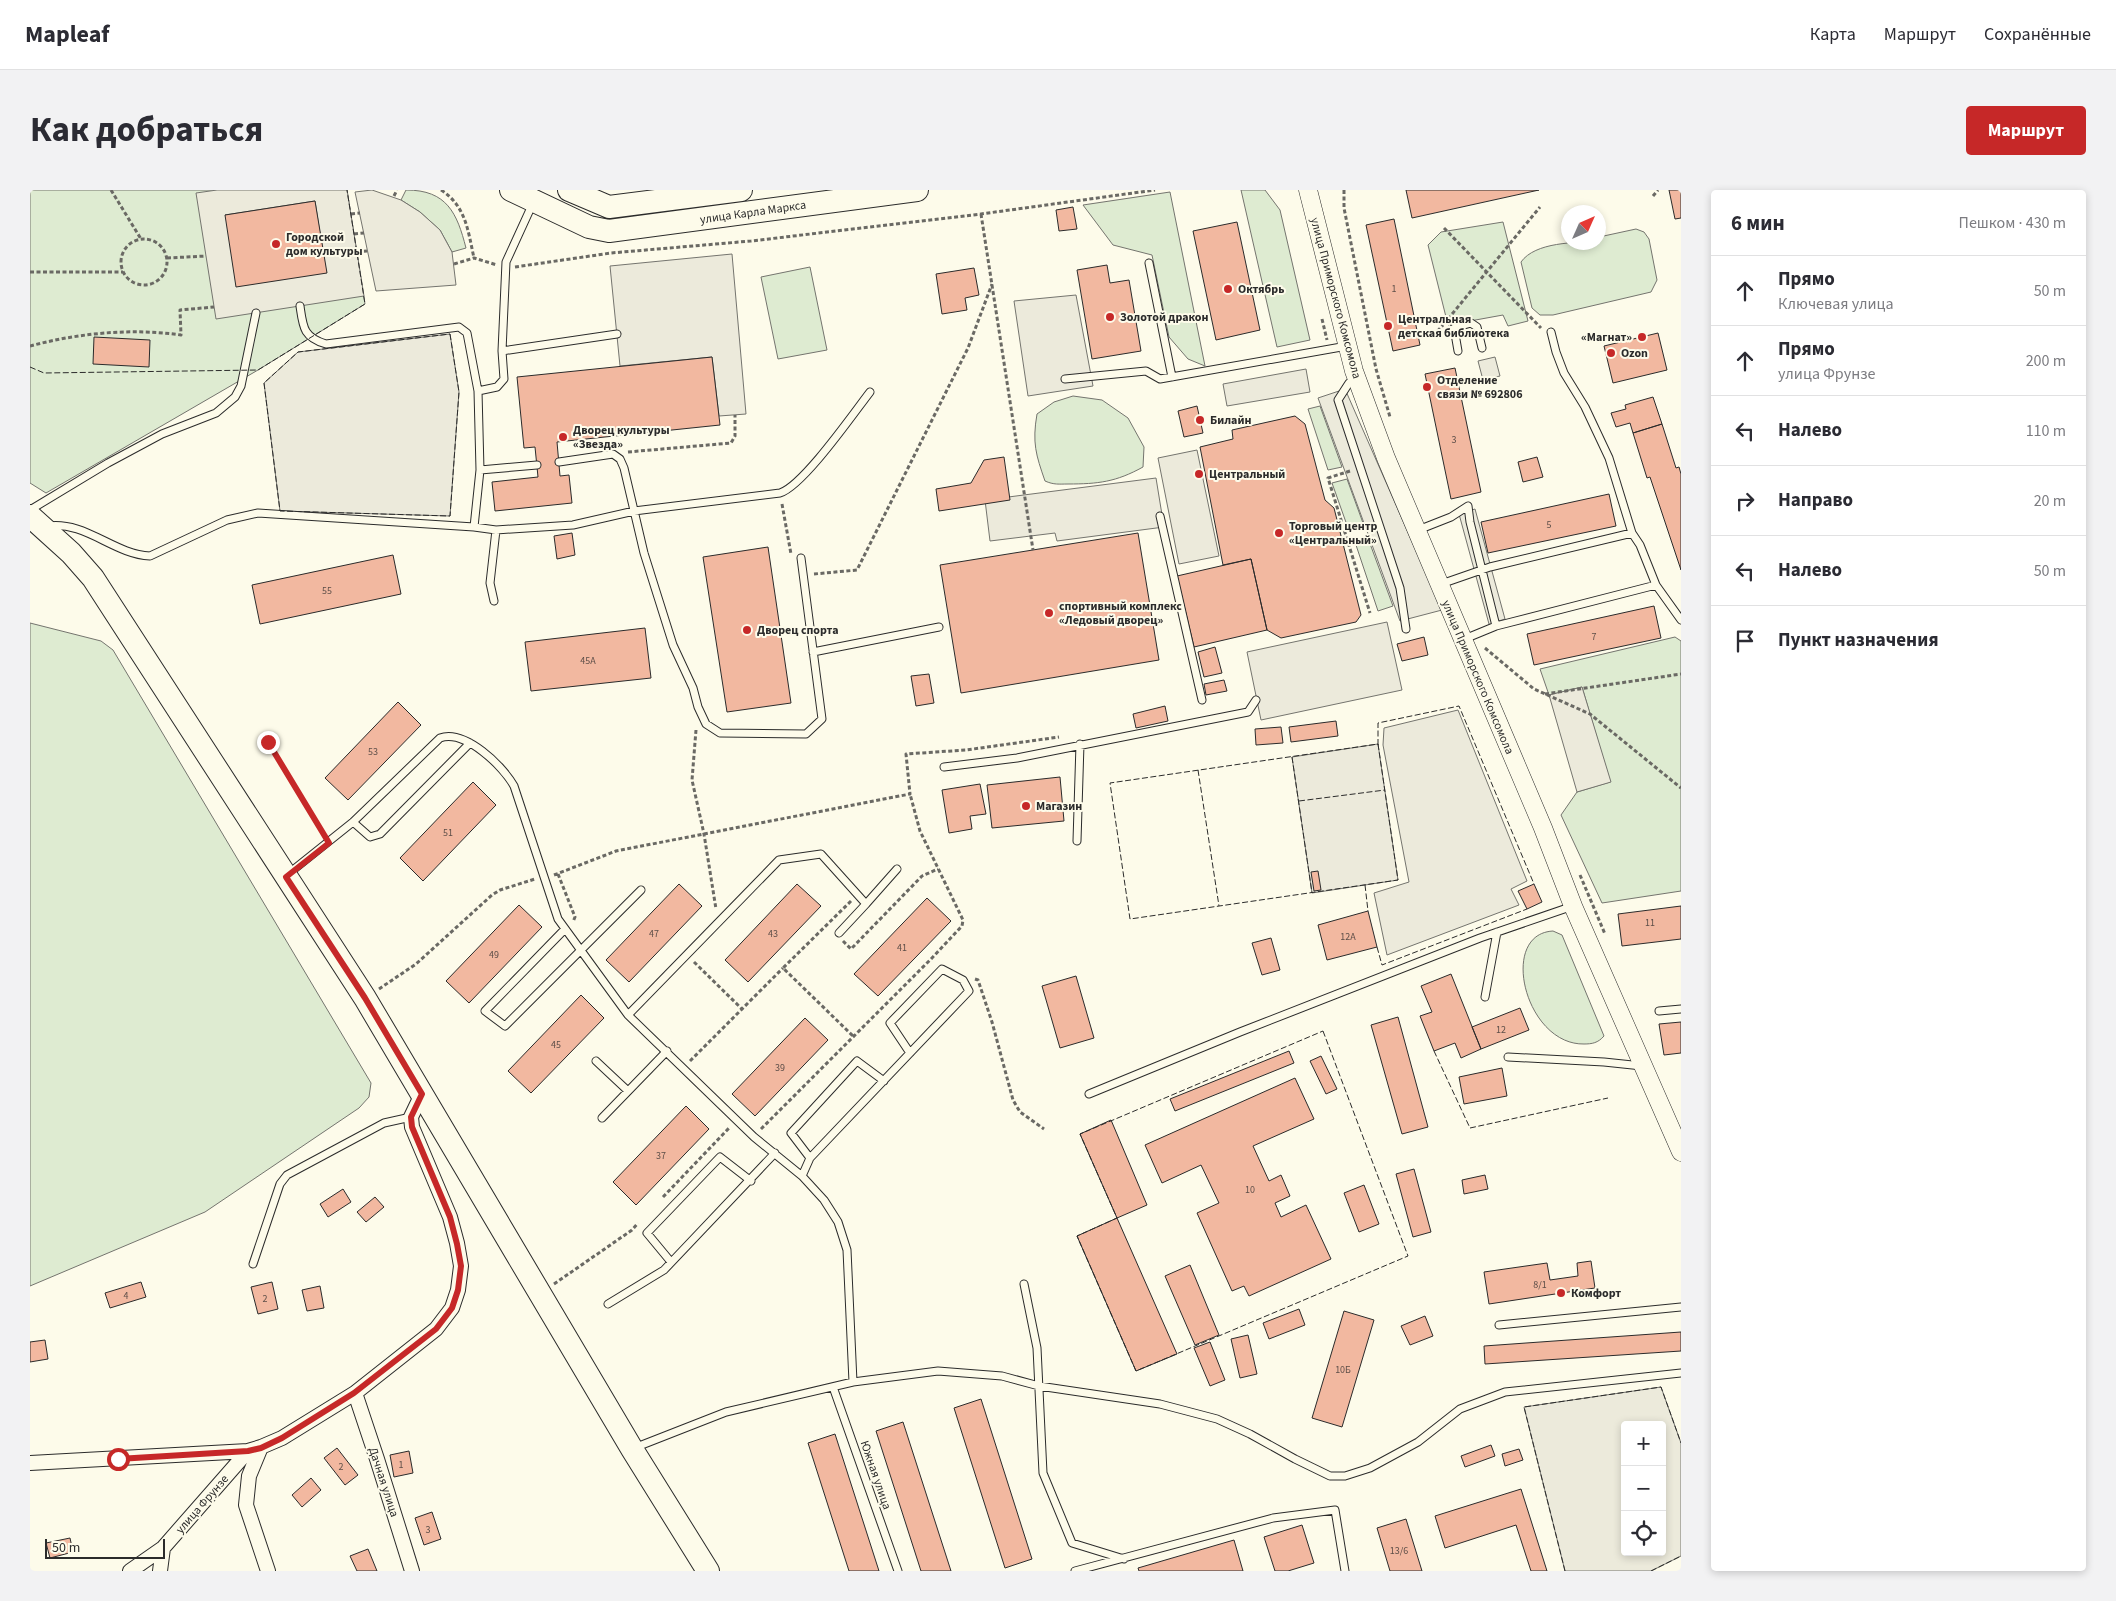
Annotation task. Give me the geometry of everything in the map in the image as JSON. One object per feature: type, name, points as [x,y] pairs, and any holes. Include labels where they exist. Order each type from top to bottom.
[{"type":"main road","name":"улица Карла Маркса","points":[[511,190],[538,196],[589,227],[609,231],[917,190]]},
{"type":"main road","name":"улица Карла Маркса","points":[[569,190],[608,207],[741,190]]},
{"type":"main road","points":[[34,518],[71,553],[93,578],[365,998],[632,1449],[708,1571]]},
{"type":"street","name":"улица Приморского Комсомола","points":[[1308,190],[1357,380],[1438,585],[1543,828],[1573,906],[1681,1152]]},
{"type":"street","points":[[411,1117],[422,1094]]},
{"type":"street","name":"улица Фрунзе","points":[[130,1571],[163,1548],[255,1449],[282,1438],[354,1393],[436,1329],[452,1308],[458,1290],[461,1266],[450,1217],[412,1127],[411,1117]]},
{"type":"street","name":"Дачная улица","points":[[354,1393],[378,1459],[412,1571]]},
{"type":"street","points":[[30,1463],[255,1449],[249,1476],[246,1505],[268,1571]]},
{"type":"street","points":[[160,1571],[163,1548]]},
{"type":"lane","points":[[478,391],[497,387],[504,379],[502,351],[506,262],[538,196]]},
{"type":"lane","points":[[1149,263],[1172,377]]},
{"type":"lane","points":[[300,306],[303,327],[309,336],[316,341],[326,344],[459,327],[467,333],[478,391],[480,470],[474,527]]},
{"type":"lane","points":[[34,518],[83,477],[146,442],[216,413],[235,397],[241,386],[256,313]]},
{"type":"lane","points":[[1458,352],[1454,328],[1471,323],[1477,327],[1482,348]]},
{"type":"lane","points":[[1549,333],[1564,373],[1585,407],[1609,458],[1632,533],[1640,545],[1656,585],[1681,620]]},
{"type":"lane","points":[[502,351],[617,334]]},
{"type":"lane","points":[[1065,379],[1146,371],[1160,380],[1347,346]]},
{"type":"lane","points":[[1357,380],[1349,382],[1338,400],[1400,588],[1406,629]]},
{"type":"lane","points":[[34,518],[74,526],[131,553],[150,556],[227,520],[258,513],[496,530],[573,525],[634,511],[788,491],[804,476],[870,392]]},
{"type":"lane","points":[[559,462],[613,454],[620,460],[624,468],[644,553],[673,645],[693,688],[698,707],[706,724],[720,733],[806,734],[822,719],[801,558]]},
{"type":"lane","points":[[480,470],[537,464]]},
{"type":"lane","points":[[1416,531],[1451,517],[1468,506],[1470,522],[1496,626]]},
{"type":"lane","points":[[1160,516],[1202,700]]},
{"type":"lane","points":[[494,601],[490,583],[496,530]]},
{"type":"lane","points":[[1438,585],[1482,569],[1632,533]]},
{"type":"lane","points":[[1462,640],[1496,626],[1656,585]]},
{"type":"lane","points":[[813,652],[939,627]]},
{"type":"lane","points":[[944,767],[1017,758],[1248,712],[1256,700]]},
{"type":"lane","points":[[286,877],[353,822],[440,738],[448,735],[470,743],[499,764],[508,774],[514,786],[558,919],[628,1015],[754,1136],[802,1176],[824,1200],[838,1222],[847,1250],[853,1382]]},
{"type":"lane","points":[[353,822],[370,837],[380,834],[470,743]]},
{"type":"lane","points":[[1077,841],[1080,744]]},
{"type":"lane","points":[[628,1015],[779,860],[821,854],[866,904]]},
{"type":"lane","points":[[837,933],[897,869]]},
{"type":"lane","points":[[566,929],[485,1011],[505,1026],[641,890]]},
{"type":"lane","points":[[1089,1094],[1240,1032],[1497,932],[1573,906]]},
{"type":"lane","points":[[1485,996],[1497,932]]},
{"type":"lane","points":[[802,1176],[810,1158],[969,991],[963,980],[942,969],[890,1023],[910,1052]]},
{"type":"lane","points":[[1659,1011],[1681,1009]]},
{"type":"lane","points":[[602,1118],[667,1051]]},
{"type":"lane","points":[[1508,1057],[1604,1062],[1644,1067]]},
{"type":"lane","points":[[596,1061],[628,1091]]},
{"type":"lane","points":[[810,1158],[791,1133],[857,1061],[884,1081]]},
{"type":"lane","points":[[253,1264],[280,1184],[287,1175],[384,1123],[411,1117]]},
{"type":"lane","points":[[608,1304],[664,1270],[775,1154]]},
{"type":"lane","points":[[671,1262],[647,1234],[720,1157],[751,1181]]},
{"type":"lane","points":[[1024,1284],[1037,1348],[1043,1473],[1072,1544],[1124,1559]]},
{"type":"lane","points":[[1499,1325],[1681,1307]]},
{"type":"lane","points":[[632,1449],[726,1412],[853,1382],[938,1371],[1002,1376],[1039,1386],[1160,1404],[1217,1419],[1330,1476],[1345,1476],[1370,1468],[1418,1442],[1460,1408],[1505,1392],[1681,1373]]},
{"type":"lane","name":"Южная улица","points":[[833,1387],[898,1571]]},
{"type":"lane","points":[[1075,1571],[1273,1518],[1335,1510],[1345,1571]]},
{"type":"path","points":[[111,190],[141,239]]},
{"type":"path","points":[[394,196],[397,190]]},
{"type":"path","points":[[441,190],[454,200],[466,219],[474,258]]},
{"type":"path","points":[[454,264],[474,258],[506,268],[612,253],[751,241],[981,214],[1155,190]]},
{"type":"path","points":[[1344,190],[1344,208],[1376,368],[1392,424]]},
{"type":"path","points":[[1654,196],[1658,190]]},
{"type":"path","points":[[1433,336],[1540,207]]},
{"type":"path","points":[[351,214],[360,213]]},
{"type":"path","points":[[981,214],[1034,550]]},
{"type":"path","points":[[1444,228],[1549,333]]},
{"type":"path","points":[[354,234],[364,233]]},
{"type":"path","points":[[141,239],[156,242],[164,250],[166,258],[164,273],[154,282],[143,285],[134,283],[123,272],[121,259],[123,251],[128,245],[141,239]]},
{"type":"path","points":[[357,252],[367,251]]},
{"type":"path","points":[[166,258],[206,256]]},
{"type":"path","points":[[30,272],[123,272]]},
{"type":"path","points":[[782,502],[794,576],[856,570],[968,348],[992,284]]},
{"type":"path","points":[[30,346],[82,335],[132,331],[181,335],[180,310],[214,307]]},
{"type":"path","points":[[613,454],[731,443],[735,436],[735,415]]},
{"type":"path","points":[[1360,468],[1328,478],[1370,613]]},
{"type":"path","points":[[1485,653],[1481,644],[1534,689],[1590,714],[1681,788]]},
{"type":"path","points":[[1545,694],[1681,674]]},
{"type":"path","points":[[698,707],[692,780],[704,834],[718,923]]},
{"type":"path","points":[[754,1136],[962,926],[963,920],[915,819],[910,794],[906,754],[966,750],[1062,736]]},
{"type":"path","points":[[268,742],[329,843]]},
{"type":"path","points":[[365,998],[416,964],[492,895],[500,890],[558,874],[616,851],[910,794]]},
{"type":"path","points":[[1577,868],[1606,936]]},
{"type":"path","points":[[827,924],[851,949],[922,876],[938,869]]},
{"type":"path","points":[[558,874],[574,916],[573,923],[566,929]]},
{"type":"path","points":[[684,1068],[858,894]]},
{"type":"path","points":[[686,955],[742,1009]]},
{"type":"path","points":[[783,968],[852,1036]]},
{"type":"path","points":[[992,1022],[1013,1100],[1020,1112],[1044,1128]]},
{"type":"path","points":[[658,1203],[737,1120]]},
{"type":"path","points":[[541,1293],[632,1230],[645,1217]]},
{"type":"green space","points":[[30,190],[347,190],[365,304],[258,370],[46,493],[30,483]]},
{"type":"green space","points":[[406,190],[420,191],[441,199],[454,214],[466,248],[452,252],[440,230],[420,212],[401,200]]},
{"type":"green space","points":[[1241,190],[1265,190],[1280,210],[1310,340],[1277,347]]},
{"type":"green space","points":[[1170,192],[1205,366],[1188,359],[1169,337],[1152,255],[1113,245],[1083,205]]},
{"type":"green space","points":[[1503,222],[1528,321],[1508,326],[1503,315],[1448,325],[1428,245],[1441,232]]},
{"type":"green space","points":[[1636,229],[1644,232],[1649,239],[1657,280],[1651,292],[1553,315],[1540,315],[1532,308],[1521,262],[1527,255],[1536,250],[1561,244],[1561,250],[1606,250],[1606,235]]},
{"type":"green space","points":[[810,267],[827,350],[778,359],[761,277]]},
{"type":"green space","points":[[1073,396],[1102,400],[1128,418],[1144,447],[1143,467],[1124,476],[1098,483],[1059,484],[1045,481],[1036,449],[1037,414],[1054,402]]},
{"type":"green space","points":[[1320,406],[1342,467],[1328,470],[1308,409]]},
{"type":"green space","points":[[1347,479],[1363,523],[1348,528],[1332,483]]},
{"type":"green space","points":[[1369,541],[1393,606],[1378,611],[1356,545]]},
{"type":"green space","points":[[30,623],[101,641],[113,650],[371,1083],[369,1097],[359,1108],[205,1212],[30,1286]]},
{"type":"green space","points":[[1675,637],[1681,641],[1681,891],[1602,903],[1561,815],[1577,792],[1610,782],[1582,687],[1549,695],[1540,669]]},
{"type":"green space","points":[[1553,931],[1562,935],[1604,1036],[1595,1043],[1584,1044],[1563,1040],[1547,1027],[1534,1009],[1526,989],[1523,968],[1526,950],[1536,937]]},
{"type":"shaded area","points":[[217,190],[347,190],[364,296],[216,319],[196,193]],"holes":[[[315,201],[326,273],[225,215]]]},
{"type":"shaded area","points":[[372,190],[401,200],[420,212],[440,230],[452,252],[456,285],[376,291],[355,192]]},
{"type":"shaded area","points":[[732,254],[746,414],[719,416],[712,357],[620,366],[610,266]]},
{"type":"shaded area","points":[[1076,295],[1093,386],[1028,396],[1014,301]]},
{"type":"shaded area","points":[[450,334],[459,392],[450,516],[280,511],[264,383],[298,352]]},
{"type":"shaded area","points":[[1495,357],[1500,376],[1483,380],[1478,361]]},
{"type":"shaded area","points":[[1306,369],[1310,392],[1227,406],[1223,384]]},
{"type":"shaded area","points":[[1345,389],[1442,610],[1400,621],[1318,398]]},
{"type":"shaded area","points":[[1197,450],[1219,556],[1179,564],[1158,458]]},
{"type":"shaded area","points":[[1156,478],[1164,527],[1057,541],[1055,533],[990,541],[985,500]]},
{"type":"shaded area","points":[[1475,509],[1505,619],[1489,624],[1459,514]]},
{"type":"shaded area","points":[[1387,622],[1402,690],[1261,720],[1247,652]]},
{"type":"shaded area","points":[[1582,687],[1611,782],[1577,792],[1549,695]]},
{"type":"shaded area","points":[[1458,710],[1527,881],[1511,889],[1519,905],[1387,955],[1374,893],[1409,882],[1383,745],[1384,728]]},
{"type":"shaded area","points":[[1378,744],[1398,880],[1312,893],[1292,757]]},
{"type":"shaded area","points":[[1661,1387],[1681,1443],[1681,1556],[1651,1571],[1565,1571],[1524,1407]]},
{"type":"building","points":[[1406,190],[1539,190],[1412,218]]},
{"type":"building","points":[[1669,190],[1681,190],[1681,218],[1675,219]]},
{"type":"building","name":"Городской дом культуры","points":[[315,201],[327,273],[236,287],[225,215]]},
{"type":"building","points":[[1073,207],[1077,229],[1059,231],[1056,210]]},
{"type":"building","points":[[1394,219],[1420,345],[1393,351],[1366,225]]},
{"type":"building","name":"Октябрь","points":[[1237,222],[1260,330],[1216,340],[1193,231]]},
{"type":"building","name":"Золотой дракон","points":[[1107,265],[1110,283],[1129,280],[1141,351],[1092,359],[1077,270]]},
{"type":"building","points":[[974,268],[979,295],[965,298],[967,310],[942,314],[936,274]]},
{"type":"building","points":[[1658,333],[1667,370],[1613,383],[1604,346]]},
{"type":"building","points":[[94,337],[150,340],[149,367],[93,364]]},
{"type":"building","name":"Дворец культуры «Звезда»","points":[[712,357],[720,425],[557,442],[560,476],[569,475],[572,503],[495,511],[492,482],[538,477],[535,447],[524,448],[517,377]]},
{"type":"building","points":[[1455,368],[1481,492],[1451,499],[1425,374]]},
{"type":"building","points":[[1653,397],[1662,424],[1633,433],[1630,423],[1616,427],[1611,413],[1626,409],[1625,405]]},
{"type":"building","points":[[1197,406],[1203,433],[1184,437],[1178,411]]},
{"type":"building","name":"Торговый центр «Центральный»","points":[[1295,416],[1305,424],[1325,500],[1334,508],[1361,615],[1356,622],[1281,638],[1267,630],[1251,559],[1223,565],[1200,447],[1233,439],[1232,430]]},
{"type":"building","points":[[1662,424],[1676,468],[1679,467],[1681,474],[1681,570],[1650,477],[1647,478],[1633,433]]},
{"type":"building","points":[[1004,457],[1010,500],[939,511],[936,489],[971,483],[984,460]]},
{"type":"building","points":[[1537,457],[1543,477],[1523,482],[1518,462]]},
{"type":"building","points":[[1609,494],[1616,526],[1488,553],[1481,522]]},
{"type":"building","points":[[572,533],[575,555],[557,559],[554,536]]},
{"type":"building","name":"спортивный комплекс «Ледовый дворец»","points":[[1138,533],[1159,660],[961,693],[940,565]]},
{"type":"building","name":"Дворец спорта","points":[[768,547],[791,703],[727,712],[703,557]]},
{"type":"building","points":[[393,555],[401,594],[260,624],[252,585]]},
{"type":"building","points":[[1251,559],[1267,630],[1194,647],[1177,576]]},
{"type":"building","points":[[1654,606],[1661,638],[1534,665],[1527,634]]},
{"type":"building","points":[[645,628],[651,678],[531,691],[525,642]]},
{"type":"building","points":[[1424,637],[1428,655],[1402,661],[1397,644]]},
{"type":"building","points":[[1215,647],[1222,673],[1204,677],[1198,652]]},
{"type":"building","points":[[929,674],[934,703],[916,706],[911,676]]},
{"type":"building","points":[[1224,680],[1227,691],[1206,695],[1204,684]]},
{"type":"building","points":[[398,702],[421,725],[348,800],[325,778]]},
{"type":"building","points":[[1165,706],[1168,721],[1136,728],[1133,714]]},
{"type":"building","points":[[1336,721],[1338,736],[1291,742],[1289,727]]},
{"type":"building","points":[[1281,727],[1283,743],[1256,745],[1255,729]]},
{"type":"building","name":"Магазин","points":[[1060,777],[1064,821],[992,828],[987,785]]},
{"type":"building","points":[[473,782],[496,805],[423,881],[400,858]]},
{"type":"building","points":[[980,784],[986,814],[970,816],[972,829],[949,833],[942,790]]},
{"type":"building","points":[[1318,871],[1321,890],[1314,891],[1311,872]]},
{"type":"building","points":[[679,884],[702,906],[629,982],[606,960]]},
{"type":"building","points":[[797,884],[821,906],[748,982],[725,960]]},
{"type":"building","points":[[1534,884],[1542,902],[1527,909],[1518,891]]},
{"type":"building","points":[[927,898],[951,921],[878,996],[854,974]]},
{"type":"building","points":[[519,905],[542,927],[469,1003],[446,981]]},
{"type":"building","points":[[1681,906],[1681,939],[1622,946],[1618,914]]},
{"type":"building","points":[[1368,911],[1377,947],[1327,960],[1318,925]]},
{"type":"building","points":[[1271,938],[1280,970],[1262,975],[1252,943]]},
{"type":"building","points":[[1451,974],[1481,1049],[1461,1058],[1455,1043],[1434,1051],[1420,1016],[1432,1012],[1421,986]]},
{"type":"building","points":[[1076,976],[1094,1038],[1060,1048],[1042,986]]},
{"type":"building","points":[[581,995],[604,1018],[531,1093],[508,1071]]},
{"type":"building","points":[[1520,1008],[1529,1030],[1481,1049],[1472,1027]]},
{"type":"building","points":[[1398,1017],[1428,1127],[1402,1134],[1371,1025]]},
{"type":"building","points":[[805,1018],[828,1040],[755,1116],[732,1094]]},
{"type":"building","points":[[1681,1022],[1681,1053],[1664,1055],[1659,1024]]},
{"type":"building","points":[[1289,1051],[1294,1063],[1175,1111],[1170,1099]]},
{"type":"building","points":[[1321,1056],[1337,1089],[1326,1094],[1310,1061]]},
{"type":"building","points":[[1502,1068],[1507,1096],[1464,1104],[1459,1077]]},
{"type":"building","points":[[1295,1078],[1314,1119],[1253,1146],[1269,1181],[1281,1175],[1290,1196],[1275,1203],[1281,1217],[1306,1205],[1331,1259],[1249,1296],[1244,1286],[1232,1291],[1197,1213],[1219,1203],[1201,1165],[1162,1183],[1145,1145]]},
{"type":"building","points":[[686,1106],[709,1129],[636,1205],[613,1182]]},
{"type":"building","points":[[1111,1120],[1147,1205],[1117,1218],[1080,1134]]},
{"type":"building","points":[[1414,1169],[1431,1232],[1413,1237],[1396,1174]]},
{"type":"building","points":[[1485,1175],[1488,1189],[1464,1194],[1462,1180]]},
{"type":"building","points":[[1364,1185],[1379,1224],[1359,1232],[1344,1193]]},
{"type":"building","points":[[343,1189],[351,1202],[328,1217],[320,1204]]},
{"type":"building","points":[[375,1197],[384,1207],[366,1222],[357,1212]]},
{"type":"building","points":[[1117,1218],[1177,1354],[1136,1371],[1077,1236]]},
{"type":"building","points":[[1591,1261],[1595,1288],[1489,1304],[1484,1272],[1547,1263],[1550,1280],[1578,1276],[1577,1263]]},
{"type":"building","points":[[1190,1265],[1219,1335],[1195,1345],[1165,1276]]},
{"type":"building","points":[[141,1282],[146,1297],[110,1308],[105,1293]]},
{"type":"building","points":[[272,1282],[278,1309],[258,1314],[251,1287]]},
{"type":"building","points":[[320,1286],[324,1308],[307,1311],[302,1290]]},
{"type":"building","points":[[1299,1309],[1305,1325],[1269,1339],[1263,1323]]},
{"type":"building","points":[[1344,1311],[1374,1320],[1342,1427],[1312,1418]]},
{"type":"building","points":[[1425,1316],[1433,1336],[1410,1345],[1401,1326]]},
{"type":"building","points":[[1681,1332],[1681,1351],[1485,1364],[1484,1346]]},
{"type":"building","points":[[1248,1335],[1257,1374],[1240,1378],[1231,1339]]},
{"type":"building","points":[[45,1340],[48,1359],[30,1362],[30,1342]]},
{"type":"building","points":[[1210,1342],[1225,1380],[1210,1386],[1194,1348]]},
{"type":"building","points":[[981,1399],[1032,1559],[1005,1568],[954,1408]]},
{"type":"building","points":[[903,1422],[951,1571],[921,1571],[876,1431]]},
{"type":"building","points":[[835,1434],[879,1571],[849,1571],[808,1443]]},
{"type":"building","points":[[1491,1445],[1495,1456],[1465,1467],[1461,1456]]},
{"type":"building","points":[[337,1448],[358,1475],[345,1485],[324,1458]]},
{"type":"building","points":[[1519,1449],[1523,1460],[1505,1466],[1502,1454]]},
{"type":"building","points":[[409,1451],[413,1473],[394,1477],[390,1455]]},
{"type":"building","points":[[311,1478],[321,1490],[302,1507],[292,1495]]},
{"type":"building","points":[[1521,1489],[1547,1571],[1531,1571],[1516,1525],[1445,1548],[1435,1516]]},
{"type":"building","points":[[432,1512],[441,1539],[424,1545],[415,1518]]},
{"type":"building","points":[[1406,1519],[1422,1571],[1390,1571],[1377,1528]]},
{"type":"building","points":[[1302,1525],[1314,1563],[1288,1571],[1275,1571],[1264,1537]]},
{"type":"building","points":[[70,1538],[73,1552],[50,1558],[46,1543]]},
{"type":"building","points":[[1234,1540],[1243,1571],[1139,1571],[1138,1568]]},
{"type":"building","points":[[368,1549],[377,1571],[357,1571],[350,1556]]},
{"type":"fence","points":[[30,367],[44,373],[258,370],[365,304],[347,190]]},
{"type":"fence","points":[[450,334],[459,392],[450,516],[280,511],[264,383],[298,352],[450,334]]},
{"type":"fence","points":[[1378,745],[1378,723],[1459,706],[1534,884]]},
{"type":"fence","points":[[1378,744],[1398,880],[1130,919],[1110,783],[1378,744]]},
{"type":"fence","points":[[1292,757],[1312,893]]},
{"type":"fence","points":[[1198,770],[1219,906]]},
{"type":"fence","points":[[1299,801],[1385,790]]},
{"type":"fence","points":[[1365,885],[1368,911]]},
{"type":"fence","points":[[1377,947],[1382,965],[1527,909]]},
{"type":"fence","points":[[1323,1031],[1408,1256],[1136,1371],[1077,1236],[1117,1218],[1080,1134],[1323,1031]]},
{"type":"fence","points":[[1434,1051],[1470,1128],[1608,1098]]},
{"type":"fence","points":[[1565,1571],[1524,1407],[1661,1387],[1681,1443]]},
{"type":"fence","points":[[1651,1571],[1681,1556]]},
{"type":"place","name":"Городской дом культуры","points":[[276,244]]},
{"type":"place","name":"Октябрь","points":[[1228,289]]},
{"type":"place","name":"Золотой дракон","points":[[1110,317]]},
{"type":"place","name":"Центральная детская библиотека","points":[[1388,326]]},
{"type":"place","name":"«Магнат»","points":[[1642,337]]},
{"type":"place","name":"Ozon","points":[[1611,353]]},
{"type":"place","name":"Отделение связи № 692806","points":[[1427,387]]},
{"type":"place","name":"Билайн","points":[[1200,420]]},
{"type":"place","name":"Дворец культуры «Звезда»","points":[[563,437]]},
{"type":"place","name":"Центральный","points":[[1199,474]]},
{"type":"place","name":"Торговый центр «Центральный»","points":[[1279,533]]},
{"type":"place","name":"спортивный комплекс «Ледовый дворец»","points":[[1049,613]]},
{"type":"place","name":"Дворец спорта","points":[[747,630]]},
{"type":"place","name":"Магазин","points":[[1026,806]]},
{"type":"place","name":"Комфорт","points":[[1561,1293]]},
{"type":"route","points":[[118,1459],[248,1451],[261,1448],[282,1438],[354,1393],[436,1329],[452,1308],[458,1290],[461,1266],[450,1217],[412,1127],[411,1117],[422,1094],[365,998],[286,877],[329,843],[268,742]]}]
